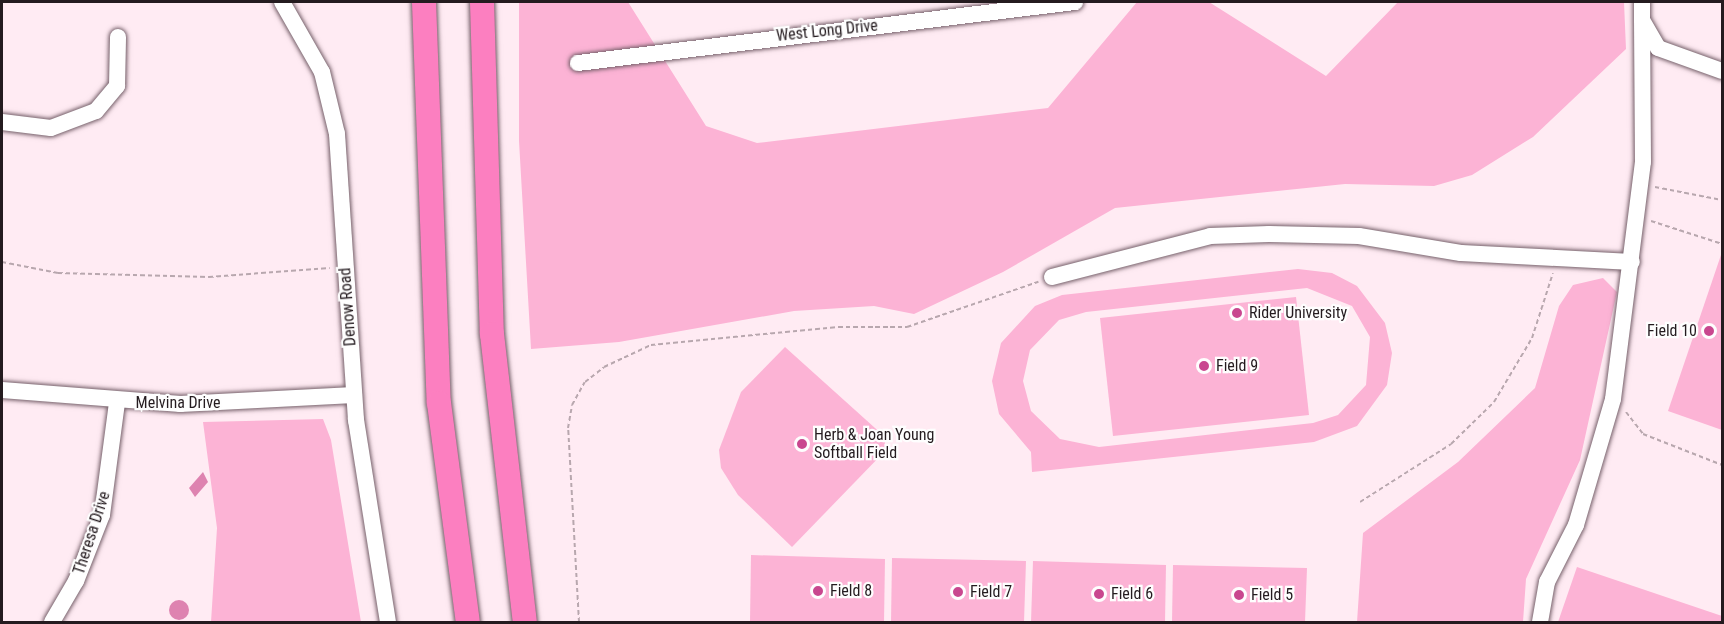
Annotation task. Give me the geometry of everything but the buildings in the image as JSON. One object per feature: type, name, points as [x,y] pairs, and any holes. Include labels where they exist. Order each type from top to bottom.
[{"type":"highway","points":[[424,2],[439,403],[468,622]]},
{"type":"highway","points":[[482,2],[492,334],[525,622]]},
{"type":"street","name":"Denow Road","points":[[282,2],[309,43],[332,103],[354,395],[388,622]]},
{"type":"street","name":"West Long Drive","points":[[578,63],[1021,5],[1075,2]]},
{"type":"street","points":[[1540,622],[1547,582],[1576,525],[1603,448],[1632,262],[1641,184],[1646,99],[1642,2]]},
{"type":"street","points":[[1642,20],[1658,48],[1722,71]]},
{"type":"street","points":[[2,122],[51,128],[96,111],[117,86],[118,37]]},
{"type":"street","points":[[1052,277],[1222,236],[1359,236],[1461,253],[1632,262]]},
{"type":"street","name":"Melvina Drive","points":[[2,390],[117,402],[218,404],[354,395]]},
{"type":"street","name":"Theresa Drive","points":[[52,622],[76,581],[102,515],[117,402]]},
{"type":"path","points":[[1641,184],[1722,200]]},
{"type":"path","points":[[1646,219],[1722,243]]},
{"type":"path","points":[[1360,502],[1451,444],[1494,402],[1516,372],[1546,308],[1555,258]]},
{"type":"path","points":[[2,262],[58,273],[209,277],[345,267]]},
{"type":"path","points":[[579,622],[568,428],[572,405],[585,382],[604,367],[651,345],[838,327],[907,327],[1052,277]]},
{"type":"path","points":[[1623,406],[1643,435],[1722,465]]},
{"type":"shaded area","points":[[519,2],[628,2],[706,126],[757,143],[1048,108],[1137,2],[1209,2],[1326,76],[1398,2],[1624,2],[1626,49],[1533,137],[1472,175],[1434,186],[1345,184],[1115,208],[1003,272],[914,314],[874,306],[794,311],[619,342],[531,349],[519,141]]},
{"type":"shaded area","name":"Field 10","points":[[1722,252],[1722,430],[1668,411]]},
{"type":"shaded area","points":[[1298,269],[1332,273],[1357,286],[1385,323],[1392,353],[1387,385],[1357,426],[1314,442],[1032,472],[1031,452],[999,414],[992,381],[1001,343],[1035,306],[1062,295]],"holes":[[[1307,288],[1352,306],[1370,337],[1366,385],[1338,415],[1313,423],[1099,447],[1060,439],[1031,411],[1023,381],[1030,350],[1059,320],[1086,312]]]},
{"type":"shaded area","points":[[1603,278],[1617,292],[1580,460],[1526,579],[1523,622],[1357,622],[1363,533],[1458,462],[1535,388],[1559,306],[1573,285]]},
{"type":"shaded area","name":"Field 9","points":[[1296,297],[1309,415],[1113,436],[1100,318]]},
{"type":"shaded area","name":"Herb & Joan Young Softball Field","points":[[785,347],[885,437],[885,451],[792,547],[738,495],[721,468],[719,450],[741,392]]},
{"type":"shaded area","points":[[323,419],[331,440],[361,622],[211,622],[217,528],[203,422]]},
{"type":"shaded area","points":[[203,472],[208,482],[195,497],[189,488]]},
{"type":"shaded area","name":"Field 8","points":[[751,555],[885,559],[884,622],[750,622]]},
{"type":"shaded area","name":"Field 7","points":[[892,558],[1026,561],[1024,622],[891,622]]},
{"type":"shaded area","name":"Field 6","points":[[1033,561],[1166,565],[1165,622],[1031,622]]},
{"type":"shaded area","name":"Field 5","points":[[1173,565],[1307,568],[1305,622],[1172,622]]},
{"type":"shaded area","points":[[1577,567],[1722,616],[1722,622],[1558,622]]},
{"type":"shaded area","points":[[179,600],[186,603],[189,610],[186,617],[179,620],[172,617],[169,610],[172,603]]},
{"type":"place","name":"Rider University","points":[[1237,313]]},
{"type":"place","name":"Field 10","points":[[1709,331]]},
{"type":"place","name":"Field 9","points":[[1204,366]]},
{"type":"place","name":"Herb & Joan Young Softball Field","points":[[802,444]]},
{"type":"place","name":"Field 8","points":[[818,591]]},
{"type":"place","name":"Field 7","points":[[958,592]]},
{"type":"place","name":"Field 6","points":[[1099,594]]},
{"type":"place","name":"Field 5","points":[[1239,595]]}]
